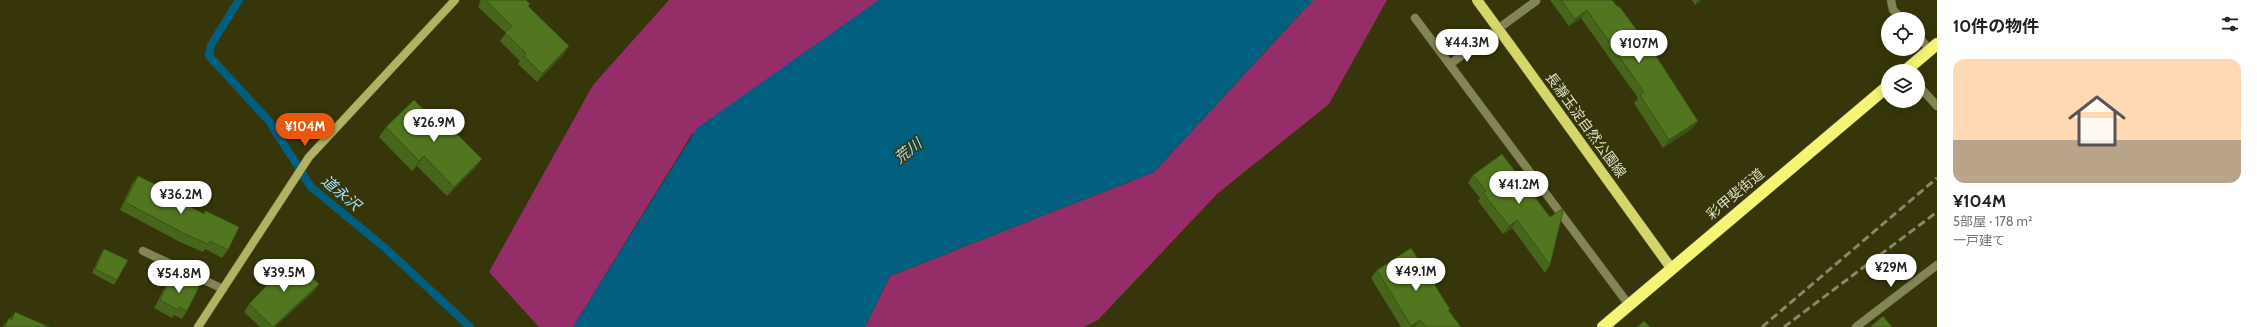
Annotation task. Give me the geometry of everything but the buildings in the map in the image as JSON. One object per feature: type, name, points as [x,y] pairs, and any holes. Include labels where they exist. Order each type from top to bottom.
[{"type":"highway","points":[[1913,64],[1934,47]]},
{"type":"highway","name":"彩甲斐街道","points":[[1603,327],[1881,92]]},
{"type":"main road","name":"長瀞玉淀自然公園線","points":[[1477,0],[1671,268]]},
{"type":"street","points":[[198,327],[309,157],[455,0]]},
{"type":"street","points":[[1891,0],[1893,10],[1895,12]]},
{"type":"street","points":[[1450,64],[1536,1]]},
{"type":"street","points":[[1415,18],[1629,305]]},
{"type":"street","points":[[1925,41],[1934,47]]},
{"type":"street","points":[[1925,93],[1937,106]]},
{"type":"street","points":[[143,251],[223,289]]},
{"type":"street","points":[[1856,327],[1937,266]]},
{"type":"shaded area","points":[[669,0],[879,0],[692,134],[573,327],[539,327],[489,272],[593,85]]},
{"type":"shaded area","points":[[1313,0],[1387,0],[1329,104],[1217,194],[1098,320],[1084,327],[865,327],[890,276],[1154,172]]},
{"type":"water","name":"荒川","points":[[879,0],[1313,0],[1154,172],[890,276],[865,327],[573,327],[697,128]]},
{"type":"waterway","name":"道永沢","points":[[239,0],[211,45],[209,56],[269,121],[311,187],[384,247],[470,327]]},
{"type":"railway","points":[[1762,327],[1937,178]]},
{"type":"railway","points":[[1784,327],[1937,212]]}]
